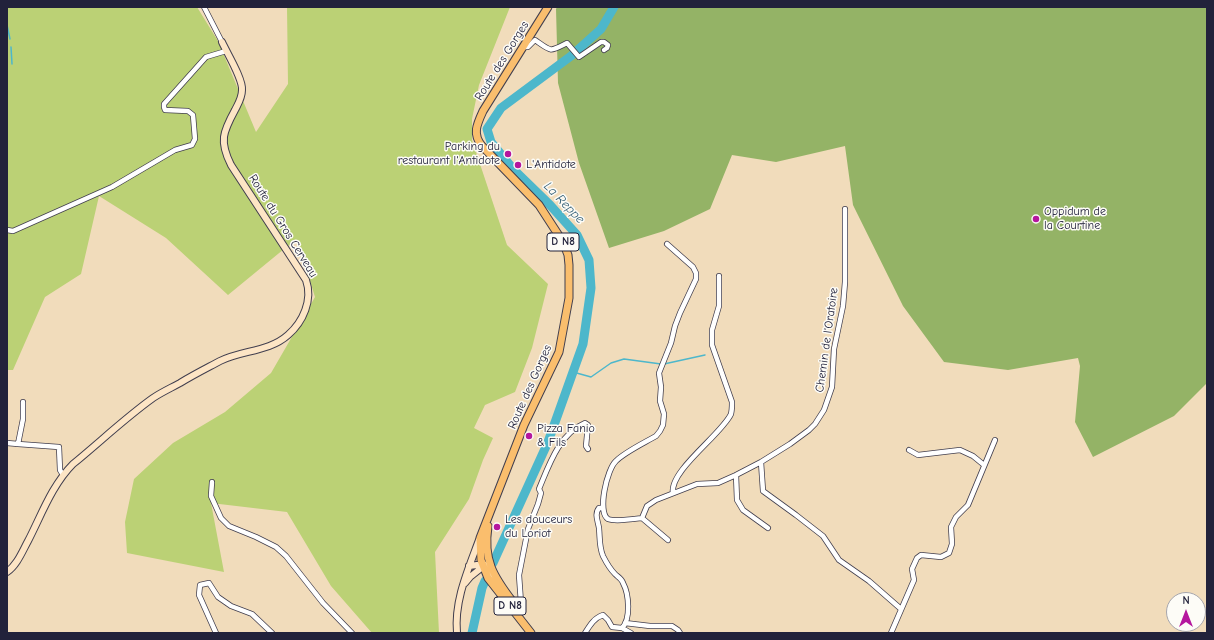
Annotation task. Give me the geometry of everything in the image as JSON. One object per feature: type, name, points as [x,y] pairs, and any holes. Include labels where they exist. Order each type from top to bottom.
[{"type":"main road","name":"Route des Gorges","points":[[531,633],[488,578],[480,547],[480,538],[524,425],[559,352],[570,287],[568,254],[563,242],[539,205],[476,138],[477,126],[483,111],[548,7]]},
{"type":"main road","name":"Route des Gorges","points":[[491,513],[486,542],[485,565],[536,633]]},
{"type":"street","points":[[204,7],[222,42]]},
{"type":"street","points":[[524,47],[528,47],[535,40],[549,50],[554,51],[567,43],[579,56],[601,42],[604,42],[608,45],[604,50]]},
{"type":"street","name":"Route du Gros Cerveau","points":[[7,572],[16,562],[64,475],[73,464],[155,397],[221,360],[278,342],[288,335],[299,323],[306,310],[309,297],[306,280],[225,154],[223,135],[241,99],[242,89],[240,80],[222,42]]},
{"type":"street","points":[[7,230],[13,231],[105,190],[128,179],[175,150],[192,145],[195,139],[193,115],[188,111],[165,110],[164,104],[206,57],[226,51]]},
{"type":"street","name":"Chemin de l'Oratoire","points":[[642,518],[647,506],[656,500],[696,484],[718,482],[736,475],[790,444],[815,424],[829,400],[832,387],[834,349],[843,306],[846,282],[845,209]]},
{"type":"street","points":[[667,244],[693,267],[696,273],[696,279],[680,312],[671,343],[659,373],[661,387],[660,401],[664,414],[663,425],[660,432],[656,436],[615,461],[604,487],[603,508],[605,515],[613,520],[642,518],[668,540]]},
{"type":"street","points":[[673,493],[672,487],[676,479],[698,451],[722,426],[732,408],[732,402],[712,345],[712,330],[719,306],[719,276]]},
{"type":"street","points":[[18,444],[23,419],[23,402]]},
{"type":"street","points":[[518,610],[521,603],[519,575],[528,529],[538,504],[541,493],[539,489],[555,452],[572,432],[585,423],[588,425],[586,446],[588,449]]},
{"type":"street","points":[[891,633],[914,580],[912,569],[917,558],[921,555],[941,557],[949,553],[952,544],[951,527],[953,522],[968,505],[995,440]]},
{"type":"street","points":[[7,443],[59,448],[60,470],[64,475]]},
{"type":"street","points":[[909,450],[918,455],[960,450],[973,456],[984,465]]},
{"type":"street","points":[[761,462],[763,491],[823,536],[839,560],[869,581],[901,609]]},
{"type":"street","points":[[736,475],[737,500],[743,510],[768,528]]},
{"type":"street","points":[[212,482],[211,496],[221,518],[229,526],[256,537],[276,548],[286,556],[323,603],[352,633]]},
{"type":"street","points":[[603,508],[599,508],[596,513],[599,528],[600,548],[612,571],[624,584],[628,604],[625,623],[622,628]]},
{"type":"street","points":[[457,633],[456,618],[462,587],[480,538]]},
{"type":"street","points":[[469,566],[485,565]]},
{"type":"street","points":[[462,587],[470,577],[485,565]]},
{"type":"street","points":[[475,574],[488,578]]},
{"type":"street","points":[[216,633],[198,595],[200,585],[209,583],[218,597],[231,606],[252,614],[272,633]]},
{"type":"street","points":[[585,633],[593,621],[603,615],[612,626],[622,628],[631,633]]},
{"type":"street","points":[[625,623],[650,626],[672,626],[680,633]]},
{"type":"green space","points":[[7,7],[197,7],[218,41],[256,132],[288,84],[287,7],[510,7],[479,85],[472,119],[472,140],[507,245],[548,284],[532,348],[515,392],[485,405],[474,428],[493,438],[483,460],[469,499],[435,552],[439,633],[372,633],[331,586],[287,512],[211,503],[224,572],[127,553],[125,522],[134,479],[173,443],[225,412],[271,373],[315,297],[297,240],[228,295],[166,238],[99,196],[81,274],[45,297],[13,370],[7,370]]},
{"type":"green space","points":[[557,7],[1207,7],[1207,383],[1174,416],[1093,457],[1075,422],[1080,366],[1078,358],[1008,370],[944,362],[903,306],[853,205],[845,146],[776,162],[732,155],[710,209],[664,231],[609,248],[579,163],[558,83]]},
{"type":"waterway","name":"La Reppe","points":[[493,563],[548,442],[583,344],[591,288],[589,260],[577,235],[550,205],[514,170],[491,142],[487,129],[501,108],[571,56],[601,29],[614,7]]},
{"type":"waterway","points":[[7,25],[10,39]]},
{"type":"waterway","points":[[11,47],[12,64]]},
{"type":"waterway","points":[[664,364],[705,355]]},
{"type":"waterway","points":[[573,372],[591,377],[611,363],[624,359],[661,364]]},
{"type":"waterway","name":"La Reppe","points":[[472,633],[482,588],[485,581]]},
{"type":"place","name":"Parking du restaurant l'Antidote","points":[[508,154]]},
{"type":"place","name":"L'Antidote","points":[[518,165]]},
{"type":"place","name":"Oppidum de la Courtine","points":[[1036,219]]},
{"type":"place","name":"Pizza Fanio & Fils","points":[[529,436]]},
{"type":"place","name":"Les douceurs du Loriot","points":[[497,527]]}]
